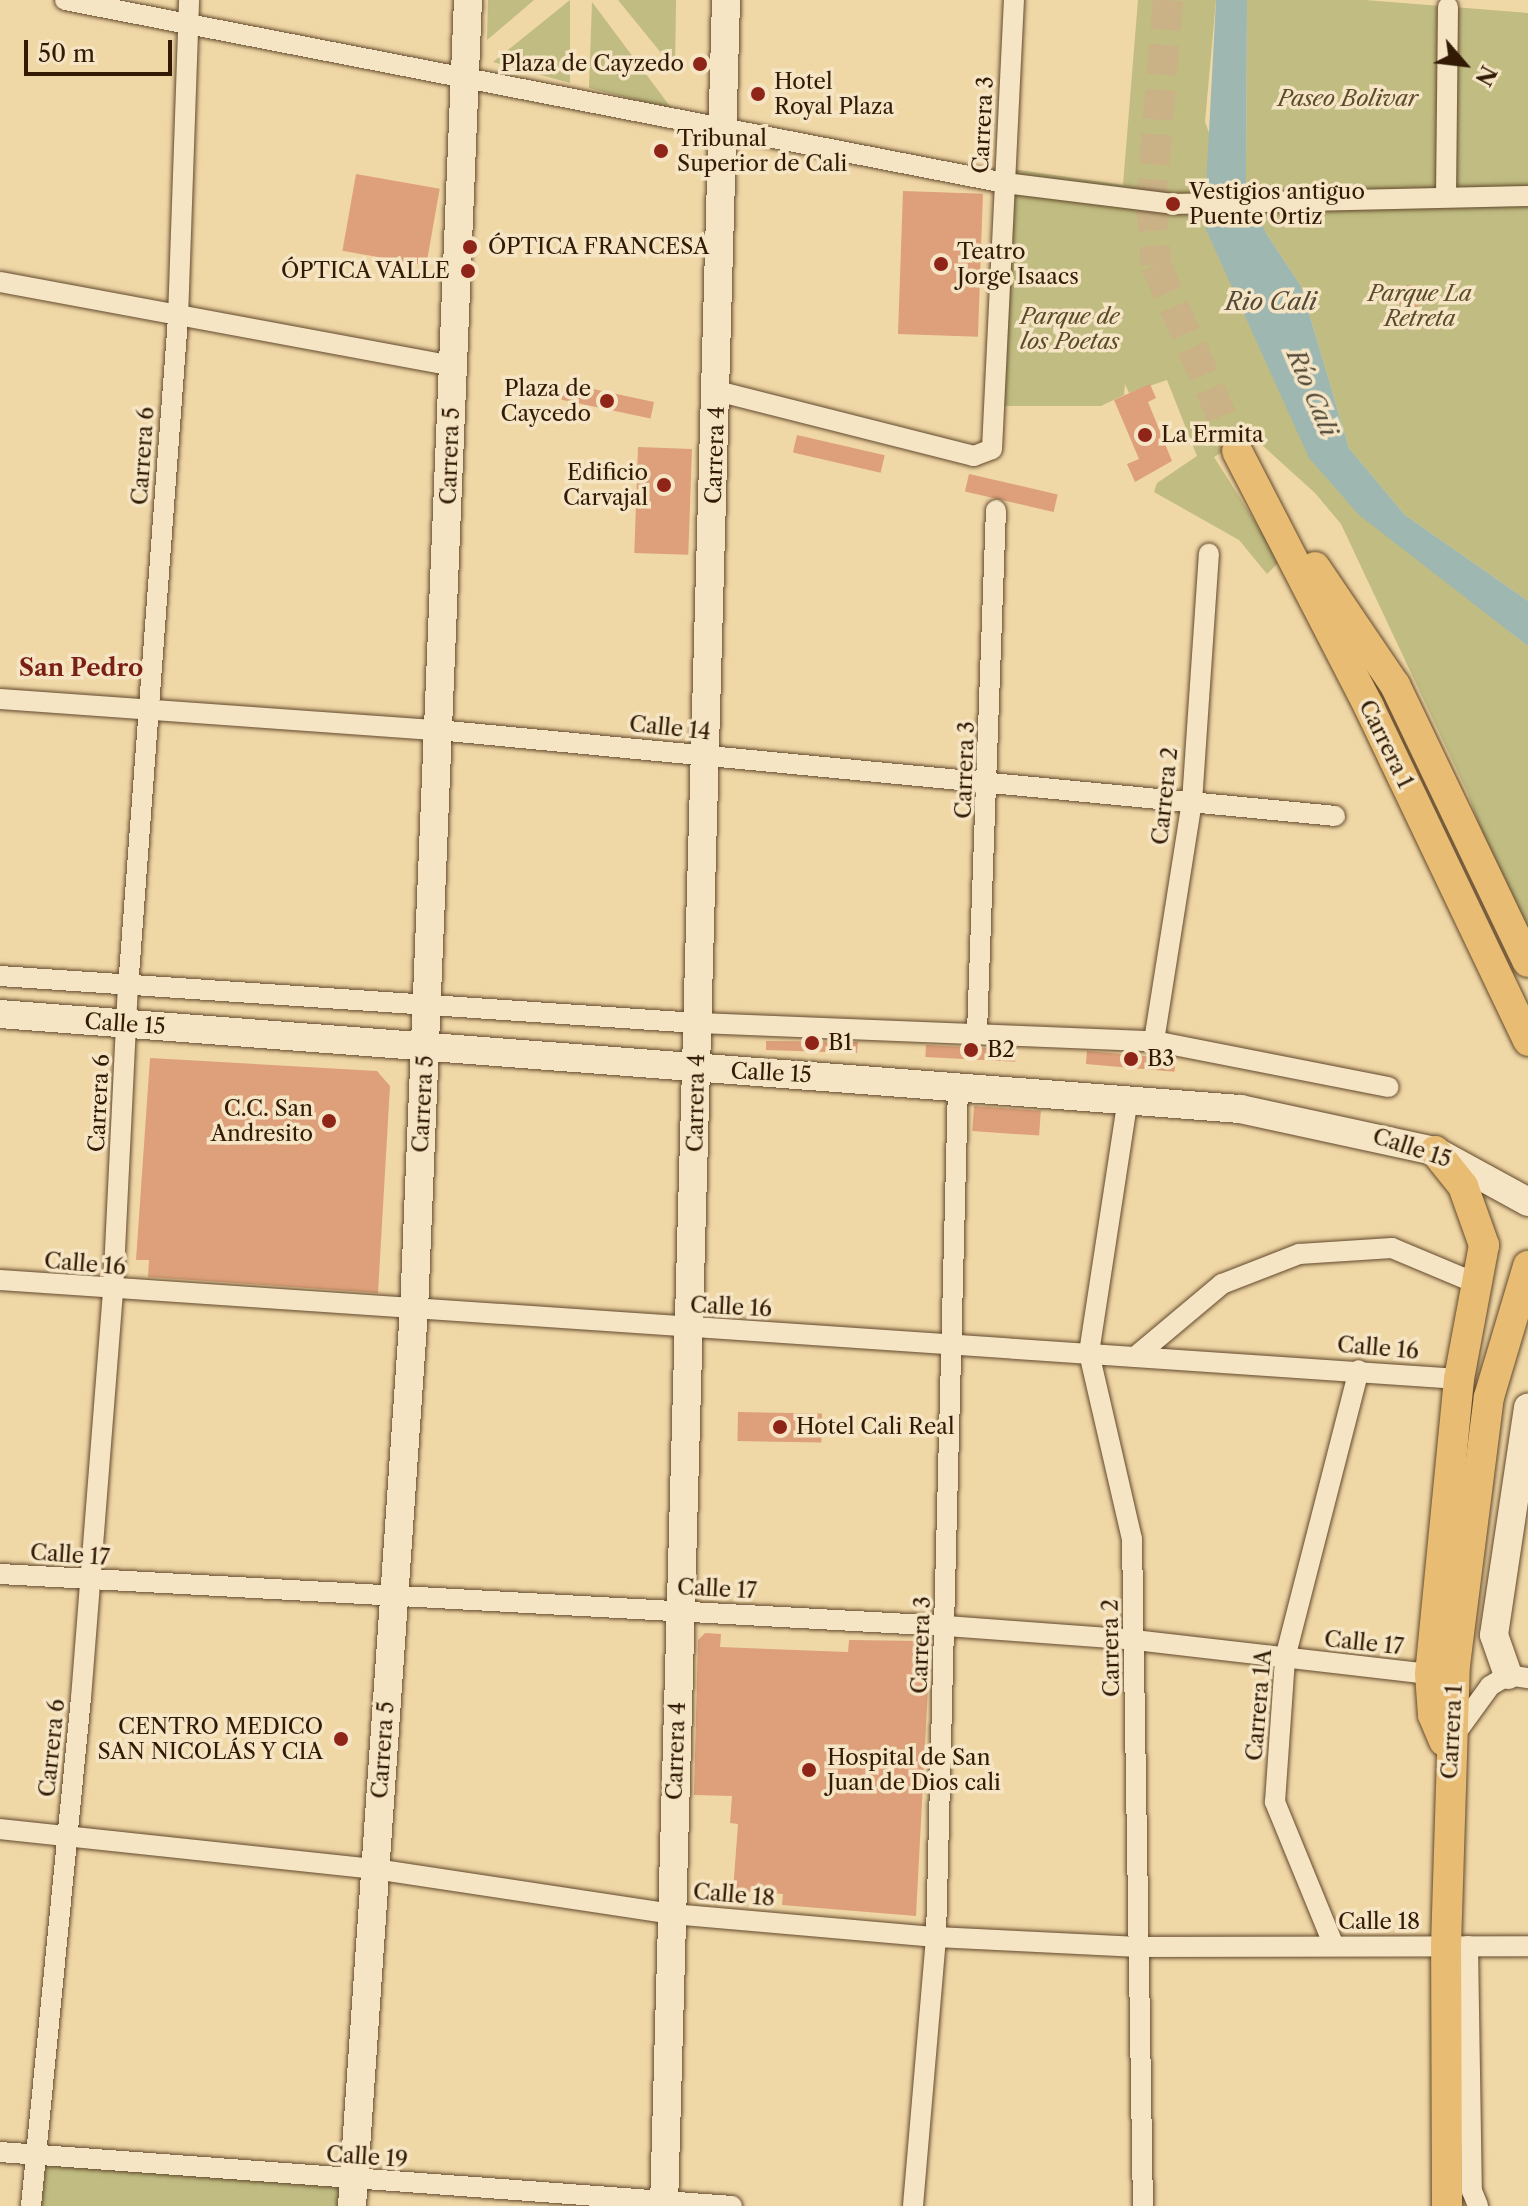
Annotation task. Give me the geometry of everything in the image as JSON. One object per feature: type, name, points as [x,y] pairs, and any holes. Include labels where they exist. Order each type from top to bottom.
[{"type":"main road","name":"Carrera 1","points":[[1528,962],[1395,685],[1237,451],[1369,707],[1528,1041]]},
{"type":"main road","points":[[1435,1151],[1463,1186],[1484,1245],[1480,1285],[1459,1379],[1443,1670]]},
{"type":"main road","name":"Carrera 1","points":[[1465,2201],[1449,1749],[1443,1670],[1489,1397],[1528,1266]]},
{"type":"street","points":[[65,0],[468,77],[724,131],[1005,183],[1173,204],[1528,196]]},
{"type":"street","name":"Carrera 6","points":[[31,2206],[68,1834],[113,1291],[128,988],[174,313],[189,0]]},
{"type":"street","name":"Carrera 5","points":[[353,2193],[414,1310],[468,77],[468,0]]},
{"type":"street","name":"Carrera 4","points":[[664,2203],[726,0]]},
{"type":"street","name":"Carrera 3","points":[[717,391],[974,456],[988,454],[996,444],[1014,0]]},
{"type":"street","points":[[1446,197],[1448,7]]},
{"type":"street","points":[[0,269],[174,313]]},
{"type":"street","points":[[0,282],[454,366]]},
{"type":"street","name":"Carrera 3","points":[[977,1032],[989,785],[996,510]]},
{"type":"street","name":"Carrera 2","points":[[1154,1041],[1192,802],[1209,554]]},
{"type":"street","name":"Calle 14","points":[[0,699],[439,731],[1335,816]]},
{"type":"street","name":"Calle 15","points":[[0,976],[128,988],[697,1023],[1154,1041],[1389,1087]]},
{"type":"street","name":"Calle 15","points":[[0,1014],[425,1045],[696,1069],[1128,1098],[1240,1109],[1435,1151],[1527,1201]]},
{"type":"street","name":"Carrera 3","points":[[913,2206],[936,1937],[958,1085]]},
{"type":"street","name":"Carrera 2","points":[[1128,1098],[1089,1353],[1132,1539],[1143,2206]]},
{"type":"street","points":[[1135,1357],[1222,1284],[1299,1254],[1365,1245],[1392,1248],[1480,1285]]},
{"type":"street","name":"Calle 16","points":[[0,1280],[113,1291],[952,1343],[1459,1379]]},
{"type":"street","name":"Carrera 1A","points":[[1334,1946],[1275,1802],[1285,1658],[1359,1370]]},
{"type":"street","points":[[1449,1749],[1476,1699],[1518,1677],[1494,1635],[1528,1408]]},
{"type":"street","name":"Calle 17","points":[[0,1574],[393,1599],[946,1626],[1135,1640],[1285,1658],[1443,1670]]},
{"type":"street","name":"Calle 18","points":[[0,1829],[375,1869],[672,1914],[936,1937],[1139,1947],[1528,1946]]},
{"type":"street","name":"Calle 19","points":[[0,2152],[353,2193],[732,2206]]},
{"type":"green space","points":[[488,0],[534,0],[487,40]]},
{"type":"green space","points":[[570,0],[570,83],[493,62]]},
{"type":"green space","points":[[618,0],[676,0],[675,70]]},
{"type":"green space","name":"Parque de los Poetas","points":[[1138,0],[1216,0],[1205,122],[1349,502],[1528,646],[1528,962],[1468,794],[1341,524],[1315,493],[1251,435],[1214,457],[1280,561],[1267,574],[1239,540],[1154,492],[1157,483],[1197,456],[1167,380],[1129,393],[1125,384],[1124,395],[1101,406],[996,406],[1005,168],[1123,185]]},
{"type":"green space","points":[[1247,0],[1365,0],[1528,13],[1528,601],[1405,515],[1349,448],[1301,286],[1266,233],[1246,181]]},
{"type":"green space","points":[[592,2],[672,109],[589,88]]},
{"type":"green space","points":[[37,2156],[353,2180],[352,2206],[31,2206]]},
{"type":"water","name":"Rio Cali","points":[[1216,0],[1247,0],[1246,181],[1266,233],[1301,286],[1349,448],[1405,515],[1528,601],[1528,646],[1359,515],[1309,458],[1204,225]]},
{"type":"building","points":[[356,174],[440,189],[426,266],[342,251]]},
{"type":"building","name":"Teatro Jorge Isaacs","points":[[903,191],[983,194],[978,337],[898,334]]},
{"type":"building","points":[[1410,285],[1421,292],[1422,297],[1415,308],[1410,309],[1399,302],[1398,297],[1405,286]]},
{"type":"building","name":"Plaza de Caycedo","points":[[565,383],[654,402],[650,419],[561,400]]},
{"type":"building","name":"La Ermita","points":[[1150,384],[1156,398],[1148,402],[1172,461],[1135,482],[1127,464],[1139,459],[1114,400]]},
{"type":"building","points":[[797,435],[885,455],[881,473],[793,453]]},
{"type":"building","name":"Edificio Carvajal","points":[[638,447],[692,449],[688,555],[634,553]]},
{"type":"building","points":[[969,474],[1058,494],[1054,512],[965,492]]},
{"type":"building","points":[[766,1041],[858,1042],[857,1053],[766,1050]]},
{"type":"building","points":[[926,1045],[1016,1050],[1015,1062],[925,1057]]},
{"type":"building","name":"B3","points":[[1087,1051],[1176,1059],[1175,1072],[1086,1064]]},
{"type":"building","points":[[150,1058],[377,1071],[390,1086],[378,1293],[148,1277],[149,1260],[136,1260]]},
{"type":"building","points":[[974,1106],[1041,1111],[1039,1136],[972,1131]]},
{"type":"building","name":"Hotel Cali Real","points":[[738,1412],[822,1413],[821,1442],[737,1441]]},
{"type":"building","name":"Hospital de San Juan de Dios cali","points":[[705,1633],[721,1634],[720,1647],[848,1652],[849,1640],[921,1641],[930,1650],[916,1916],[782,1905],[783,1894],[733,1891],[738,1824],[730,1823],[732,1796],[694,1795],[698,1640]]},
{"type":"tunnel","points":[[1168,0],[1151,201],[1156,265],[1237,451]]},
{"type":"place","name":"Plaza de Cayzedo","points":[[700,64]]},
{"type":"place","name":"Hotel Royal Plaza","points":[[758,94]]},
{"type":"place","name":"Tribunal Superior de Cali","points":[[661,151]]},
{"type":"place","name":"Vestigios antiguo Puente Ortiz","points":[[1173,204]]},
{"type":"place","name":"ÓPTICA FRANCESA","points":[[470,247]]},
{"type":"place","name":"Teatro Jorge Isaacs","points":[[941,264]]},
{"type":"place","name":"ÓPTICA VALLE","points":[[468,271]]},
{"type":"place","name":"Plaza de Caycedo","points":[[607,401]]},
{"type":"place","name":"La Ermita","points":[[1145,435]]},
{"type":"place","name":"Edificio Carvajal","points":[[664,485]]},
{"type":"place","name":"B1","points":[[812,1043]]},
{"type":"place","name":"B2","points":[[971,1050]]},
{"type":"place","name":"B3","points":[[1131,1059]]},
{"type":"place","name":"C.C. San Andresito","points":[[329,1121]]},
{"type":"place","name":"Hotel Cali Real","points":[[780,1427]]},
{"type":"place","name":"CENTRO MEDICO SAN NICOLÁS Y CIA","points":[[341,1739]]},
{"type":"place","name":"Hospital de San Juan de Dios cali","points":[[809,1770]]},
{"type":"district","name":"San Pedro","points":[[81,668]]},
{"type":"park label","name":"Paseo Bolivar","points":[[1348,99]]},
{"type":"park label","name":"Parque La Retreta","points":[[1420,306]]},
{"type":"water label","name":"Río Cali","points":[[1312,393]]}]
